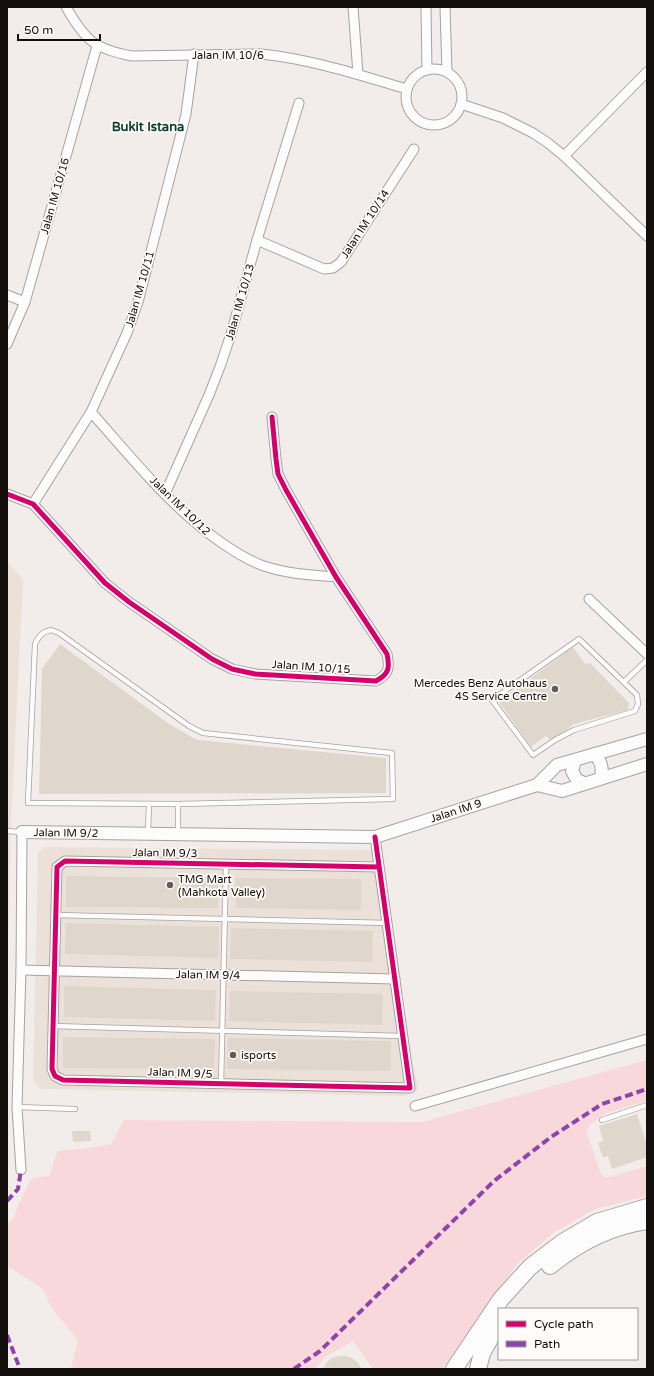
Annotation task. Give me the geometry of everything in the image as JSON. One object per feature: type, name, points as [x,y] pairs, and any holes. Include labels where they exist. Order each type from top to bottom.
[{"type":"highway","points":[[454,1369],[501,1299],[530,1267],[563,1242],[597,1222],[647,1207]]},
{"type":"highway","points":[[508,1308],[529,1282],[558,1259],[586,1240],[614,1229],[647,1221]]},
{"type":"highway","points":[[478,1369],[482,1353],[498,1325]]},
{"type":"street","name":"Jalan IM 10/6","points":[[66,7],[84,34],[98,46],[113,52],[132,56],[194,54],[261,54],[282,56],[358,74],[407,89]]},
{"type":"street","points":[[353,7],[358,74]]},
{"type":"street","points":[[426,7],[427,70]]},
{"type":"street","points":[[445,7],[447,72]]},
{"type":"street","name":"Jalan IM 10/16","points":[[7,344],[25,302],[98,46]]},
{"type":"street","name":"Jalan IM 10/11","points":[[33,504],[92,412],[127,333],[138,302],[186,114],[194,54]]},
{"type":"street","points":[[437,69],[447,72],[455,77],[460,85],[462,104],[455,115],[445,123],[433,125],[420,122],[411,113],[406,102],[407,89],[411,80],[418,74],[427,70],[437,69]]},
{"type":"street","points":[[564,156],[647,72]]},
{"type":"street","name":"Jalan IM 10/13","points":[[165,494],[209,395],[221,364],[299,103]]},
{"type":"street","points":[[462,104],[503,118],[548,143],[564,156],[647,236]]},
{"type":"street","name":"Jalan IM 10/14","points":[[257,240],[324,269],[334,268],[341,262],[414,149]]},
{"type":"street","points":[[7,294],[25,302]]},
{"type":"street","name":"Jalan IM 10/12","points":[[92,412],[165,494],[192,520],[236,554],[263,566],[291,574],[336,578]]},
{"type":"street","name":"Jalan IM 10/15","points":[[7,494],[33,504],[105,583],[129,602],[212,659],[232,669],[255,674],[376,681],[382,678],[388,668],[389,664],[387,654],[336,578],[278,474],[272,417]]},
{"type":"street","points":[[589,599],[647,654]]},
{"type":"street","name":"Jalan IM 9","points":[[375,837],[537,785],[557,765],[647,739]]},
{"type":"street","points":[[595,754],[601,762],[603,769],[601,778]]},
{"type":"street","points":[[575,760],[572,771],[577,780],[584,784]]},
{"type":"street","name":"Jalan IM 9","points":[[537,785],[562,790],[647,764]]},
{"type":"street","name":"Jalan IM 9/2","points":[[21,1170],[17,1107],[21,970],[22,832],[375,837]]},
{"type":"street","points":[[375,837],[403,1036]]},
{"type":"street","name":"Jalan IM 9/3","points":[[54,972],[57,867],[65,861],[379,867]]},
{"type":"street","name":"Jalan IM 9/4","points":[[21,970],[54,972],[395,979]]},
{"type":"street","name":"Jalan IM 9/5","points":[[54,972],[52,1069],[55,1076],[63,1080],[221,1085],[410,1088],[403,1036]]},
{"type":"street","points":[[415,1106],[647,1039]]},
{"type":"lane","points":[[51,630],[59,633],[189,726],[203,732],[392,753],[393,799],[178,804],[28,803],[35,644],[40,635],[45,631],[51,630]]},
{"type":"lane","points":[[579,638],[624,682],[637,695],[638,704],[635,711],[574,730],[555,740],[533,755],[492,700],[579,638]]},
{"type":"lane","points":[[624,682],[647,660]]},
{"type":"lane","points":[[148,834],[149,804]]},
{"type":"lane","points":[[178,804],[178,834]]},
{"type":"lane","points":[[7,831],[22,832]]},
{"type":"lane","points":[[221,1085],[226,864]]},
{"type":"lane","points":[[55,915],[388,923]]},
{"type":"lane","points":[[52,1026],[403,1036]]},
{"type":"lane","points":[[602,1120],[647,1105]]},
{"type":"lane","points":[[17,1107],[75,1109]]},
{"type":"shaded area","points":[[7,561],[23,580],[11,822],[7,985]]},
{"type":"shaded area","points":[[44,847],[374,850],[418,1090],[406,1096],[39,1089],[33,1080],[38,853]]},
{"type":"shaded area","points":[[647,1060],[647,1101],[604,1114],[592,1123],[586,1131],[601,1174],[606,1178],[647,1166],[647,1196],[595,1209],[553,1233],[516,1265],[442,1369],[373,1369],[353,1341],[325,1357],[316,1369],[71,1369],[78,1340],[51,1307],[43,1289],[10,1268],[7,1263],[7,1225],[14,1217],[31,1179],[50,1175],[56,1154],[59,1151],[111,1144],[124,1120],[422,1122]]},
{"type":"building","points":[[60,644],[169,724],[197,740],[386,758],[386,793],[39,794],[42,669]]},
{"type":"building","points":[[573,647],[585,664],[590,663],[629,703],[628,710],[574,724],[551,741],[546,736],[531,747],[499,702]]},
{"type":"building","points":[[66,876],[218,878],[218,908],[66,907]]},
{"type":"building","points":[[236,878],[361,879],[361,910],[236,908]]},
{"type":"building","points":[[66,923],[219,927],[218,958],[65,954]]},
{"type":"building","points":[[231,928],[373,931],[372,962],[230,959]]},
{"type":"building","points":[[64,986],[216,990],[215,1021],[64,1017]]},
{"type":"building","points":[[230,991],[383,994],[382,1025],[229,1021]]},
{"type":"building","points":[[63,1037],[215,1039],[214,1069],[63,1068]]},
{"type":"building","points":[[228,1038],[391,1041],[391,1071],[227,1069]]},
{"type":"building","points":[[637,1114],[647,1145],[647,1157],[612,1169],[608,1156],[603,1158],[598,1143],[603,1141],[599,1126]]},
{"type":"building","points":[[72,1131],[90,1131],[91,1141],[73,1142]]},
{"type":"building","points":[[339,1356],[352,1358],[358,1363],[361,1369],[323,1369],[327,1362],[332,1358]]},
{"type":"marked path","points":[[294,1369],[320,1351],[494,1181],[551,1137],[602,1104],[647,1089]]},
{"type":"marked path","points":[[7,1201],[18,1189],[21,1170]]},
{"type":"marked path","points":[[7,1335],[20,1369]]},
{"type":"cycle path","points":[[7,494],[33,504],[105,583],[129,602],[212,659],[232,669],[255,674],[376,681],[384,676],[388,670],[387,654],[336,577],[278,474],[272,417]]},
{"type":"cycle path","points":[[375,837],[410,1088],[63,1080],[55,1076],[52,1069],[57,867],[65,861],[379,867]]},
{"type":"place","name":"Mercedes Benz Autohaus 4S Service Centre","points":[[555,689]]},
{"type":"place","name":"TMG Mart (Mahkota Valley)","points":[[170,885]]},
{"type":"place","name":"isports","points":[[233,1055]]},
{"type":"district","name":"Bukit Istana","points":[[148,127]]}]
